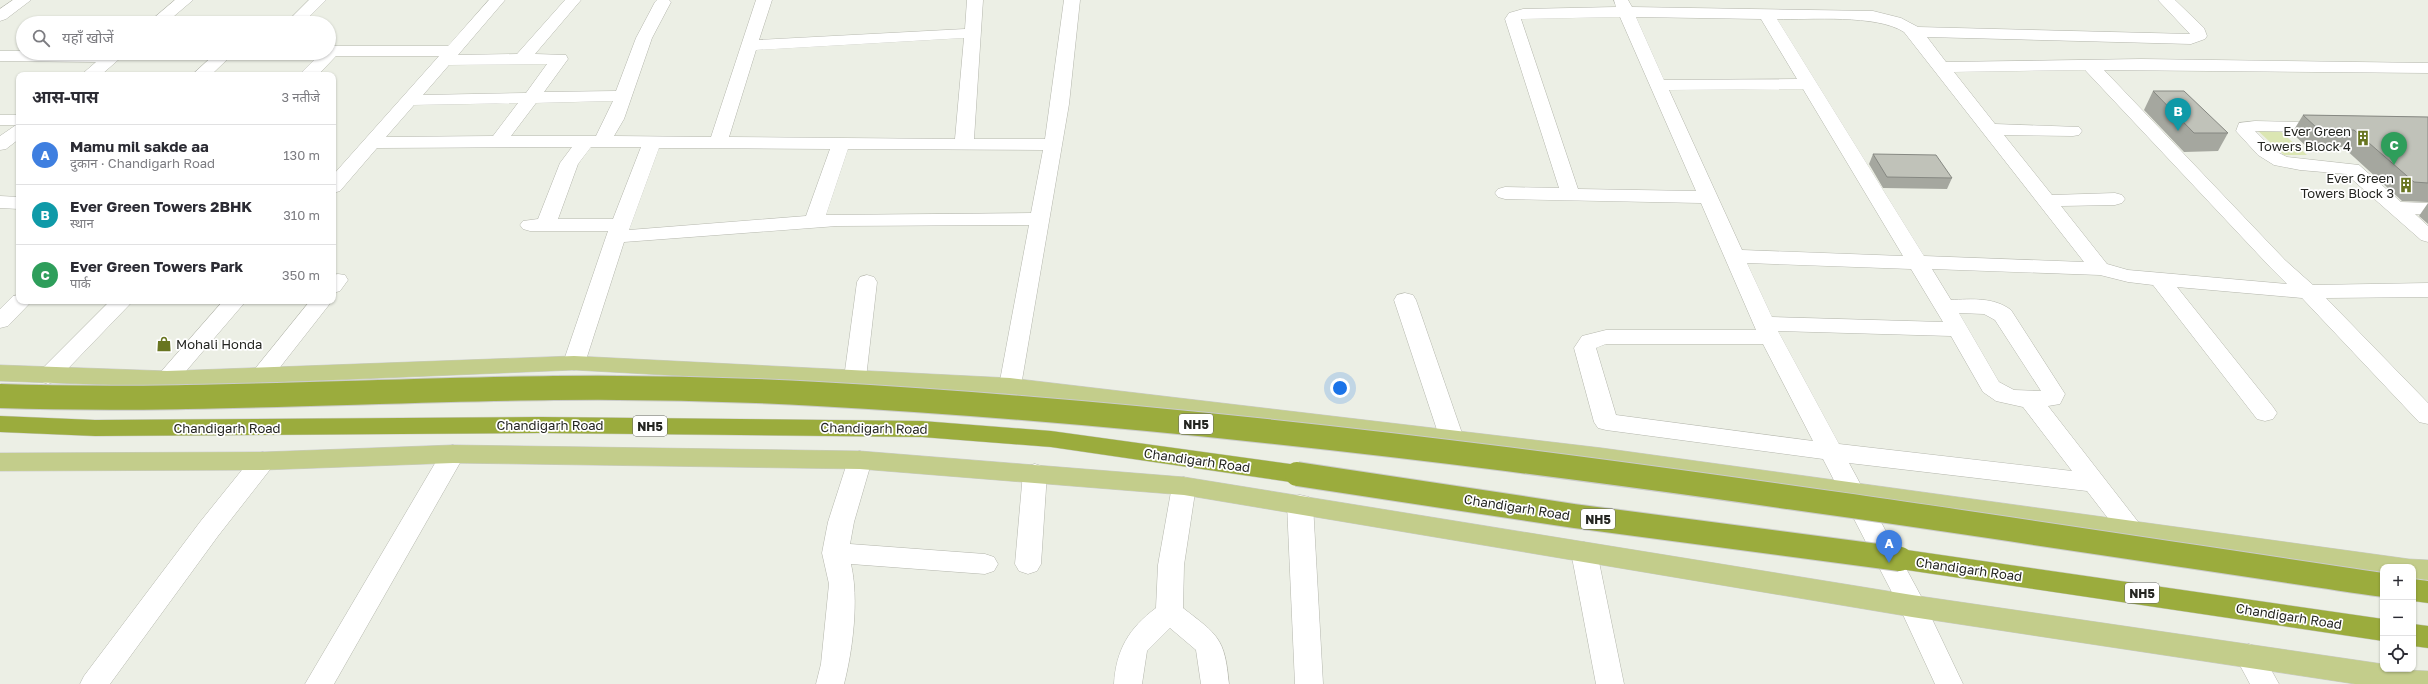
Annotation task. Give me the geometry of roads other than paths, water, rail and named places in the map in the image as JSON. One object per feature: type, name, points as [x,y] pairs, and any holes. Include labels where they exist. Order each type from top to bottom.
[{"type":"highway","name":"NH5","points":[[0,396],[180,400],[511,389],[705,389],[1031,408],[1297,433],[1572,469],[1870,509],[2380,586]]},
{"type":"highway","name":"Chandigarh Road","points":[[0,424],[111,428],[540,425],[922,429],[1044,439],[1581,517],[2128,591],[2380,630]]},
{"type":"highway","points":[[2416,590],[2428,592]]},
{"type":"highway","points":[[2416,635],[2428,637]]},
{"type":"main road","points":[[0,373],[48,376],[167,379],[574,363],[1010,386],[1452,439],[1851,491],[2133,532],[2380,564]]},
{"type":"main road","points":[[0,462],[263,461],[453,454],[860,460],[1184,486],[1912,606],[2428,683]]},
{"type":"main road","points":[[2416,568],[2428,570]]},
{"type":"street","points":[[0,16],[23,0]]},
{"type":"street","points":[[165,16],[186,0]]},
{"type":"street","points":[[301,16],[318,0]]},
{"type":"street","points":[[336,183],[410,100],[496,0]]},
{"type":"street","points":[[522,59],[573,0]]},
{"type":"street","points":[[718,143],[764,0]]},
{"type":"street","points":[[964,145],[975,0]]},
{"type":"street","points":[[1010,386],[1064,81],[1072,0]]},
{"type":"street","points":[[1914,32],[2191,39],[2199,36],[2198,31],[2166,0]]},
{"type":"street","points":[[663,2],[644,38],[615,119],[593,142],[569,163],[538,225],[619,231],[814,222],[1040,219]]},
{"type":"street","points":[[1623,6],[1767,331],[1912,606],[1949,684]]},
{"type":"street","points":[[1571,195],[1513,19],[1515,16],[1523,14],[1623,6],[1766,14],[1873,16],[1894,20],[1906,25],[1914,32],[2100,269]]},
{"type":"street","points":[[1766,14],[1945,307],[1956,329],[1991,386],[1998,393],[2011,398],[2030,400],[2052,398],[2054,394],[1999,311],[1989,308],[1945,307]]},
{"type":"street","points":[[750,45],[973,33]]},
{"type":"street","points":[[336,51],[522,59],[560,59],[498,142]]},
{"type":"street","points":[[0,56],[16,56]]},
{"type":"street","points":[[94,72],[109,60]]},
{"type":"street","points":[[204,72],[218,60]]},
{"type":"street","points":[[311,72],[322,60]]},
{"type":"street","points":[[1941,67],[2090,65],[2428,68]]},
{"type":"street","points":[[2090,65],[2278,264],[2308,292],[2427,416]]},
{"type":"street","points":[[1658,85],[1808,84]]},
{"type":"street","points":[[410,100],[623,96]]},
{"type":"street","points":[[0,120],[16,120]]},
{"type":"street","points":[[2342,127],[2255,126],[2245,127],[2245,130],[2272,157],[2284,162],[2337,165],[2352,169],[2428,236]]},
{"type":"street","points":[[1990,129],[2073,132]]},
{"type":"street","points":[[0,145],[16,132]]},
{"type":"street","points":[[371,143],[652,142],[1053,145]]},
{"type":"street","points":[[574,363],[619,231],[652,142]]},
{"type":"street","points":[[814,222],[841,144]]},
{"type":"street","points":[[1505,193],[1708,197]]},
{"type":"street","points":[[2047,201],[2115,199]]},
{"type":"street","points":[[0,202],[16,203]]},
{"type":"street","points":[[2397,208],[2428,208]]},
{"type":"street","points":[[1734,256],[1916,261],[2100,269],[2128,276],[2308,292],[2428,290]]},
{"type":"street","points":[[2158,278],[2264,413]]},
{"type":"street","points":[[855,378],[867,282]]},
{"type":"street","points":[[1405,300],[1452,439]]},
{"type":"street","points":[[0,320],[18,304]]},
{"type":"street","points":[[48,376],[119,304]]},
{"type":"street","points":[[167,379],[233,304]]},
{"type":"street","points":[[262,375],[319,304]]},
{"type":"street","points":[[1956,329],[1767,331],[1606,337],[1590,341],[1585,348],[1606,422],[1831,452],[2095,483]]},
{"type":"street","points":[[2030,400],[2133,532]]},
{"type":"street","points":[[319,684],[453,454]]},
{"type":"street","points":[[830,684],[835,664],[842,584],[835,553],[841,522],[860,460]]},
{"type":"street","points":[[94,684],[209,529],[263,461]]},
{"type":"street","points":[[1028,564],[1035,473]]},
{"type":"street","points":[[1170,613],[1169,599],[1175,542],[1184,486]]},
{"type":"street","points":[[1300,504],[1309,684]]},
{"type":"street","points":[[1584,552],[1610,684]]},
{"type":"street","points":[[835,553],[985,564]]},
{"type":"street","points":[[1128,684],[1134,647],[1147,630],[1170,613]]},
{"type":"street","points":[[1170,613],[1204,636],[1212,650],[1215,684]]},
{"type":"street","points":[[2249,656],[2265,684]]},
{"type":"place","name":"Ever Green Towers 2BHK","points":[[2178,131]]},
{"type":"place","name":"Ever Green Towers Block 4","points":[[2363,138]]},
{"type":"place","name":"Ever Green Towers Park","points":[[2394,165]]},
{"type":"place","name":"Ever Green Towers Block 3","points":[[2406,185]]},
{"type":"place","name":"Mohali Honda","points":[[164,344]]},
{"type":"place","name":"Mamu mil sakde aa","points":[[1889,563]]}]
